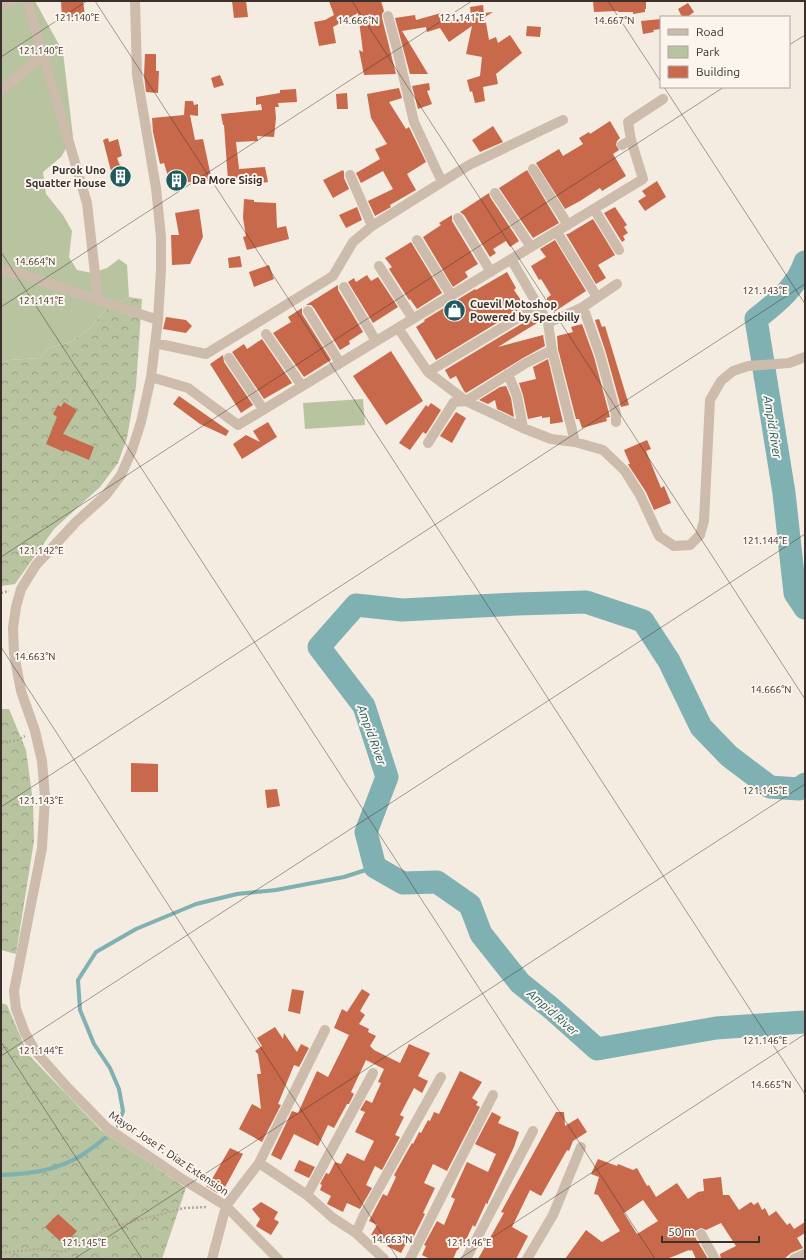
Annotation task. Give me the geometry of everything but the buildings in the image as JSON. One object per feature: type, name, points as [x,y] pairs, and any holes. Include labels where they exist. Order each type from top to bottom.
[{"type":"street","points":[[1,4],[12,1]]},
{"type":"street","points":[[27,1],[87,203],[98,300]]},
{"type":"street","name":"Mayor Jose F. Diaz Extension","points":[[135,1],[137,75],[156,188],[161,236],[158,320],[151,377],[141,422],[132,450],[121,475],[106,495],[76,522],[36,565],[21,589],[16,607],[13,628],[14,654],[21,691],[35,731],[42,761],[45,798],[42,848],[14,991],[16,1009],[25,1033],[36,1052],[107,1128],[179,1177],[226,1206],[278,1259]]},
{"type":"street","points":[[388,16],[414,122],[442,182]]},
{"type":"street","points":[[1,91],[43,54]]},
{"type":"street","points":[[151,377],[188,388],[238,425],[643,180],[627,143],[628,122],[663,99]]},
{"type":"street","points":[[155,342],[206,354],[333,276],[353,242],[372,226],[469,166],[563,120]]},
{"type":"street","points":[[533,169],[568,225]]},
{"type":"street","points":[[350,175],[372,226]]},
{"type":"street","points":[[496,192],[531,247]]},
{"type":"street","points":[[594,209],[619,250]]},
{"type":"street","points":[[458,218],[491,272]]},
{"type":"street","points":[[557,232],[597,297]]},
{"type":"street","points":[[417,240],[451,295]]},
{"type":"street","points":[[511,260],[548,323],[552,350],[575,442]]},
{"type":"street","points":[[379,266],[413,319]]},
{"type":"street","points":[[1,270],[24,275],[158,320]]},
{"type":"street","points":[[548,323],[583,307],[617,284]]},
{"type":"street","points":[[344,287],[376,341]]},
{"type":"street","points":[[428,372],[538,306]]},
{"type":"street","points":[[583,307],[603,365],[616,414],[616,422]]},
{"type":"street","points":[[308,311],[340,363]]},
{"type":"street","points":[[398,328],[428,372],[466,401],[523,428],[551,439],[575,442],[603,450],[625,470],[640,495],[660,536],[674,546],[690,545],[700,535],[704,521],[710,400],[720,380],[733,371],[748,366],[790,363],[805,357]]},
{"type":"street","points":[[266,334],[302,386]]},
{"type":"street","points":[[428,443],[454,402],[466,401],[508,374],[552,350]]},
{"type":"street","points":[[229,358],[263,409]]},
{"type":"street","points":[[508,374],[517,396],[523,428]]},
{"type":"street","points":[[212,1259],[226,1206],[259,1163],[325,1030]]},
{"type":"street","points":[[308,1195],[373,1073]]},
{"type":"street","points":[[356,1232],[364,1214],[441,1077]]},
{"type":"street","points":[[410,1259],[493,1095]]},
{"type":"street","points":[[466,1259],[533,1131]]},
{"type":"street","points":[[527,1259],[553,1216],[581,1147]]},
{"type":"street","points":[[259,1163],[308,1195],[333,1218],[356,1232],[384,1259]]},
{"type":"street","points":[[701,1234],[715,1259]]},
{"type":"street","points":[[794,1259],[805,1254]]},
{"type":"path","points":[[1,742],[16,742],[35,731]]},
{"type":"path","points":[[1,1253],[38,1249],[64,1252],[109,1228],[184,1208],[226,1206]]},
{"type":"green space","points":[[1,1],[35,1],[63,52],[73,137],[61,157],[43,172],[46,194],[63,215],[72,231],[69,257],[77,270],[92,273],[107,268],[119,259],[127,265],[129,297],[113,305],[102,313],[89,329],[71,342],[49,348],[40,358],[9,360],[1,364]]},
{"type":"green space","points":[[129,297],[142,299],[136,386],[127,438],[118,463],[100,487],[54,529],[15,584],[1,586],[1,364],[9,360],[40,358],[49,348],[71,342],[89,329],[102,313],[113,305]]},
{"type":"green space","points":[[363,399],[365,425],[305,429],[303,403]]},
{"type":"green space","points":[[1,709],[9,709],[26,750],[33,801],[34,841],[16,954],[1,950]]},
{"type":"green space","points":[[1,1003],[7,1005],[28,1054],[101,1130],[186,1188],[162,1259],[1,1259]]},
{"type":"waterway","name":"Ampid River","points":[[805,262],[797,279],[785,294],[756,319],[784,493],[795,593],[805,608]]},
{"type":"waterway","name":"Ampid River","points":[[805,784],[799,789],[770,787],[729,756],[701,727],[669,661],[643,621],[586,602],[402,610],[356,605],[319,647],[364,706],[387,777],[366,832],[375,867],[403,883],[437,882],[470,905],[481,934],[520,983],[597,1049],[716,1028],[805,1022]]},
{"type":"waterway","points":[[118,1126],[123,1111],[119,1089],[110,1068],[94,1044],[80,1010],[78,980],[96,952],[136,929],[196,904],[237,894],[276,890],[344,877],[375,867]]},
{"type":"waterway","points":[[1,1175],[23,1174],[55,1167],[75,1159],[105,1138]]},
{"type":"place","name":"Purok Uno Squatter House","points":[[121,176]]},
{"type":"place","name":"Da More Sisig","points":[[176,180]]},
{"type":"place","name":"Cuevil Motoshop Powered by Specbilly","points":[[454,310]]}]
